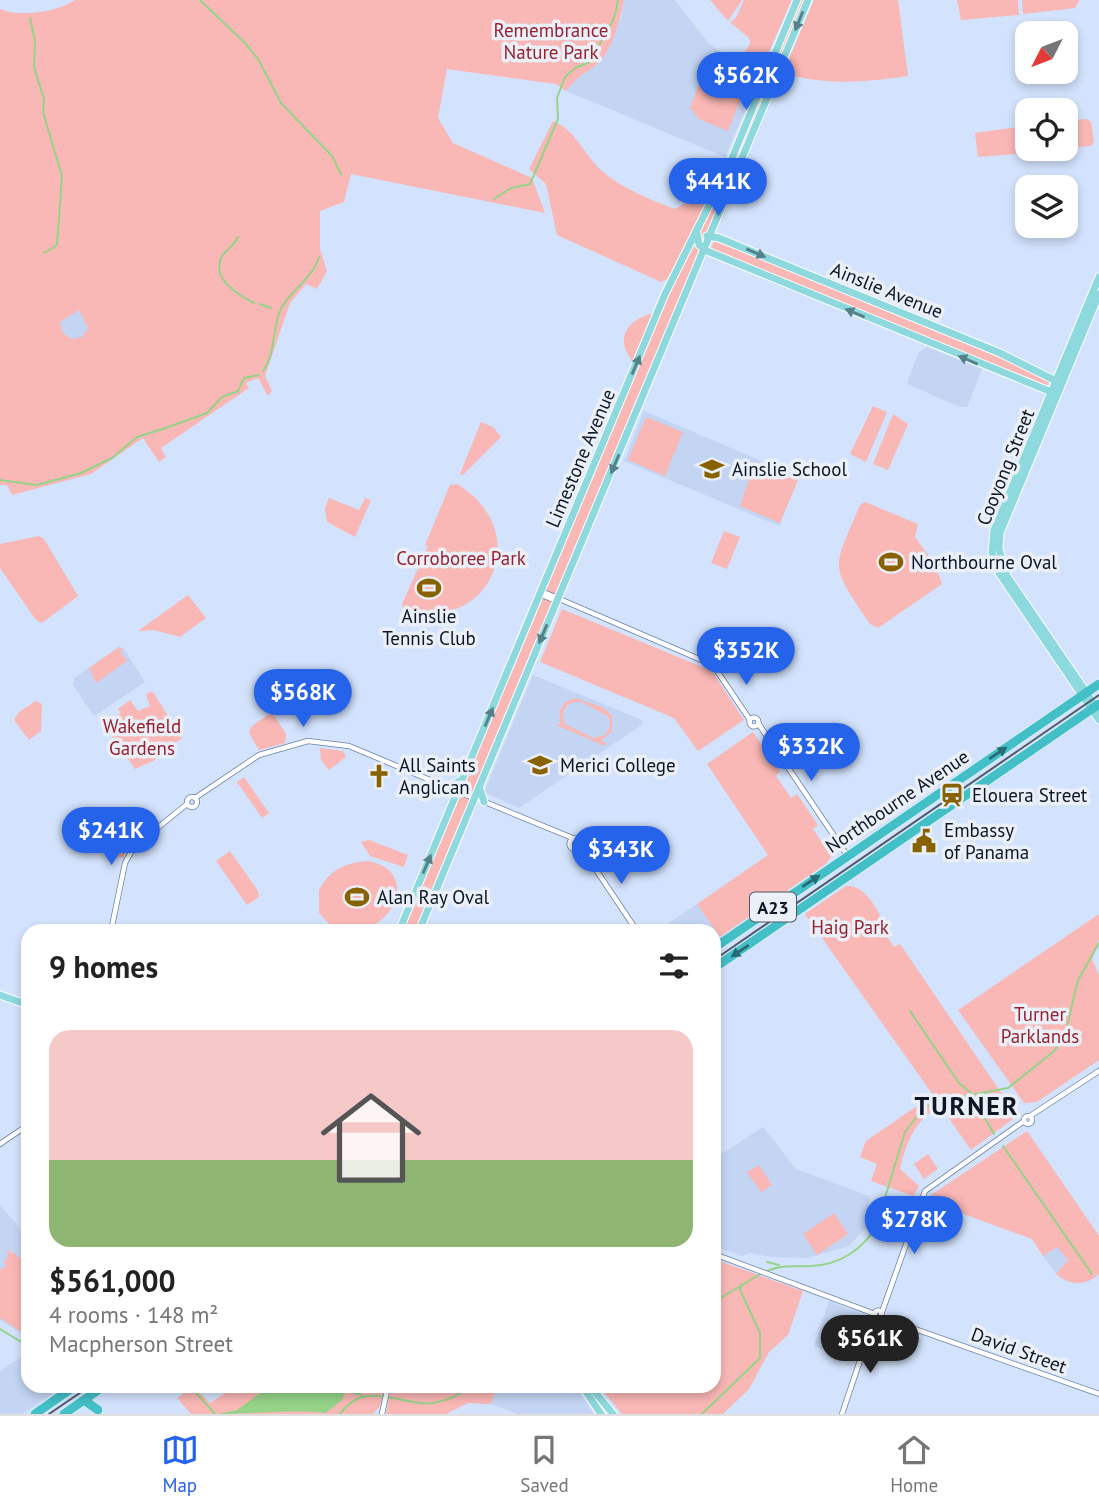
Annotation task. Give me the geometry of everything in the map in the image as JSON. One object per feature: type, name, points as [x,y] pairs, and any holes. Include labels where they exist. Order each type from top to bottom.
[{"type":"highway","name":"Northbourne Avenue","points":[[721,943],[1099,684]]},
{"type":"highway","name":"Northbourne Avenue","points":[[721,963],[1096,708]]},
{"type":"highway","points":[[965,775],[975,790]]},
{"type":"highway","points":[[848,856],[857,870]]},
{"type":"highway","points":[[35,1414],[66,1393]]},
{"type":"highway","points":[[64,1414],[94,1393]]},
{"type":"highway","points":[[84,1400],[98,1410]]},
{"type":"main road","name":"Limestone Avenue","points":[[402,924],[665,294],[694,242],[697,228],[729,164],[797,0]]},
{"type":"main road","name":"Limestone Avenue","points":[[422,924],[808,0]]},
{"type":"main road","points":[[713,225],[719,238]]},
{"type":"main road","name":"Ainslie Avenue","points":[[694,242],[709,236],[719,238],[1059,382]]},
{"type":"main road","points":[[694,242],[703,249]]},
{"type":"main road","name":"Ainslie Avenue","points":[[703,249],[1055,393]]},
{"type":"main road","points":[[698,261],[704,257],[720,257]]},
{"type":"main road","name":"Cooyong Street","points":[[1099,280],[1015,489],[994,530],[997,557],[1023,607],[1096,708],[1099,720]]},
{"type":"main road","name":"Cooyong Street","points":[[1059,382],[1060,370],[1099,294]]},
{"type":"main road","points":[[1040,372],[1054,374],[1060,370]]},
{"type":"main road","points":[[1042,389],[1046,406]]},
{"type":"main road","name":"Cooyong Street","points":[[1034,442],[1046,406],[1055,393]]},
{"type":"main road","name":"Cooyong Street","points":[[997,557],[1023,607]]},
{"type":"main road","points":[[448,787],[462,780]]},
{"type":"main road","points":[[480,788],[484,802]]},
{"type":"main road","points":[[0,995],[21,1002]]},
{"type":"main road","points":[[587,1393],[601,1414]]},
{"type":"main road","points":[[596,1393],[613,1414]]},
{"type":"street","points":[[540,593],[713,665],[848,856]]},
{"type":"street","points":[[112,924],[125,863],[134,847],[260,755],[308,741],[348,746],[575,839]]},
{"type":"street","points":[[187,807],[189,798],[198,799]]},
{"type":"street","points":[[563,835],[571,849],[578,848]]},
{"type":"street","points":[[569,843],[575,839]]},
{"type":"street","points":[[575,839],[578,848],[632,924]]},
{"type":"street","points":[[832,867],[839,856],[839,844]]},
{"type":"street","points":[[842,1414],[925,1191],[1099,1072]]},
{"type":"street","points":[[0,1144],[21,1130]]},
{"type":"street","name":"David Street","points":[[721,1257],[1099,1394]]},
{"type":"street","points":[[382,1414],[386,1393]]},
{"type":"shaded area","points":[[624,0],[675,0],[709,44],[759,77],[725,157],[566,91],[581,72],[596,66],[621,18]]},
{"type":"shaded area","points":[[79,310],[89,328],[82,338],[72,339],[63,333],[60,322]]},
{"type":"shaded area","points":[[927,347],[982,369],[967,407],[960,407],[907,384],[918,353]]},
{"type":"shaded area","name":"Ainslie School","points":[[644,411],[799,477],[779,526],[624,461]]},
{"type":"shaded area","points":[[119,647],[124,649],[145,682],[94,716],[73,685],[74,678]]},
{"type":"shaded area","name":"Merici College","points":[[533,675],[640,719],[643,724],[519,808],[484,792]]},
{"type":"shaded area","points":[[697,904],[711,924],[670,924]]},
{"type":"shaded area","points":[[763,1127],[796,1169],[869,1196],[869,1224],[849,1246],[808,1258],[771,1257],[749,1253],[742,1256],[721,1248],[721,1154]]},
{"type":"shaded area","points":[[0,1205],[21,1230],[21,1333],[0,1320]]},
{"type":"shaded area","points":[[1057,1246],[1068,1260],[1056,1274],[1043,1256]]},
{"type":"shaded area","points":[[829,1301],[870,1317],[854,1361],[814,1346]]},
{"type":"shaded area","points":[[21,1357],[21,1393],[53,1393],[23,1414],[0,1414],[0,1371]]},
{"type":"shaded area","points":[[260,1393],[345,1393],[342,1400],[326,1413],[218,1414],[237,1410]]},
{"type":"shaded area","points":[[495,1393],[580,1393],[594,1414],[517,1414],[491,1404]]},
{"type":"green space","name":"Remembrance Nature Park","points":[[75,0],[624,0],[618,26],[606,53],[566,91],[556,84],[447,69],[438,118],[453,143],[532,178],[545,213],[351,174],[344,202],[320,211],[320,249],[327,271],[317,289],[306,284],[290,303],[265,376],[272,391],[268,396],[258,378],[246,383],[249,388],[161,448],[166,457],[159,462],[143,438],[91,474],[12,495],[7,485],[0,485],[0,9],[28,13]],"holes":[[[79,310],[88,328],[82,337],[72,339],[63,333],[60,322]]]},
{"type":"green space","points":[[710,0],[742,0],[728,21]]},
{"type":"green space","points":[[744,0],[792,0],[762,67],[718,38],[743,54],[750,44],[749,38],[730,22],[736,18]]},
{"type":"green space","points":[[799,0],[806,0],[420,924],[405,924],[672,284],[691,252]]},
{"type":"green space","points":[[814,0],[898,0],[908,76],[845,82],[814,80],[783,73]]},
{"type":"green space","points":[[957,0],[1018,0],[1019,15],[961,20]]},
{"type":"green space","points":[[1022,0],[1079,1],[1075,8],[1023,14]]},
{"type":"green space","points":[[716,59],[750,75],[728,131],[699,119],[690,108],[708,60]]},
{"type":"green space","points":[[1087,119],[1091,122],[1094,142],[1091,146],[1078,147],[1078,120]]},
{"type":"green space","points":[[553,121],[573,136],[602,171],[637,193],[675,209],[700,195],[709,197],[669,278],[661,282],[557,235],[546,184],[529,169]]},
{"type":"green space","points":[[1015,127],[1015,154],[978,157],[975,133]]},
{"type":"green space","points":[[716,236],[1025,366],[1049,381],[1047,388],[710,251]]},
{"type":"green space","points":[[650,314],[655,315],[634,363],[625,347],[625,333],[634,322]]},
{"type":"green space","points":[[873,406],[887,412],[866,462],[850,454]]},
{"type":"green space","points":[[893,414],[908,424],[888,470],[873,464]]},
{"type":"green space","points":[[646,417],[683,432],[665,476],[628,460]]},
{"type":"green space","points":[[481,422],[493,427],[501,437],[463,475],[460,474]]},
{"type":"green space","points":[[755,462],[798,480],[780,523],[740,506]]},
{"type":"green space","name":"Corroboree Park","points":[[457,484],[481,504],[494,527],[498,551],[493,574],[480,593],[460,607],[435,613],[404,610],[402,604],[428,546],[425,545],[450,485]]},
{"type":"green space","points":[[329,498],[359,510],[365,498],[371,500],[355,537],[327,522],[325,508]]},
{"type":"green space","points":[[865,502],[918,524],[915,537],[934,563],[942,584],[878,628],[870,624],[847,589],[839,567],[844,543],[860,505]]},
{"type":"green space","points":[[724,531],[740,537],[727,569],[711,563]]},
{"type":"green space","points":[[39,536],[44,539],[78,596],[42,623],[36,620],[0,568],[0,544]]},
{"type":"green space","points":[[188,595],[206,618],[180,637],[154,630],[138,631]]},
{"type":"green space","points":[[562,609],[712,671],[744,720],[698,751],[674,718],[540,662]]},
{"type":"green space","points":[[119,647],[123,649],[120,651],[127,661],[96,683],[89,668]]},
{"type":"green space","name":"Wakefield Gardens","points":[[153,692],[182,738],[153,761],[135,769],[109,732],[111,728],[118,726],[116,716],[121,713],[118,709],[130,700],[138,711],[150,706],[146,695]]},
{"type":"green space","points":[[576,698],[604,708],[612,716],[612,731],[601,741],[606,743],[605,746],[556,725],[561,724],[562,707]],"holes":[[[582,702],[609,717],[610,727],[605,735],[593,738],[565,724],[563,714],[569,704]]]},
{"type":"green space","points":[[36,701],[42,704],[41,731],[29,740],[14,720],[19,712]]},
{"type":"green space","points":[[273,714],[286,734],[285,743],[259,750],[249,733],[251,727]]},
{"type":"green space","name":"Haig Park","points":[[753,732],[780,771],[776,776],[791,798],[797,794],[818,825],[813,829],[825,847],[831,843],[832,855],[827,863],[721,936],[721,924],[711,924],[697,904],[768,855],[707,764]]},
{"type":"green space","points":[[320,748],[343,751],[346,757],[329,770],[321,760]]},
{"type":"green space","points":[[244,777],[269,813],[262,818],[237,782]]},
{"type":"green space","points":[[106,827],[125,851],[124,858],[106,853],[94,840],[96,832]]},
{"type":"green space","points":[[369,840],[408,855],[404,867],[370,856],[361,842]]},
{"type":"green space","points":[[230,851],[258,891],[259,897],[247,905],[216,861]]},
{"type":"green space","name":"Alan Ray Oval","points":[[368,861],[385,867],[394,877],[397,890],[394,903],[385,916],[375,924],[329,924],[319,913],[319,890],[333,872],[353,863]]},
{"type":"green space","name":"Haig Park","points":[[846,886],[859,889],[870,900],[886,925],[882,929],[894,947],[900,944],[1017,1116],[971,1150],[941,1107],[924,1117],[913,1132],[900,1169],[919,1186],[913,1196],[871,1181],[877,1164],[860,1157],[866,1141],[933,1095],[805,914]]},
{"type":"green space","name":"Turner Parklands","points":[[1099,914],[1099,939],[1092,959],[1099,975],[1099,1060],[1037,1102],[1024,1103],[958,1010]]},
{"type":"green space","points":[[1027,1131],[1099,1236],[1099,1274],[1089,1281],[1067,1281],[1056,1274],[1068,1260],[1057,1247],[1043,1256],[1032,1239],[928,1201],[931,1195]]},
{"type":"green space","points":[[928,1154],[938,1169],[924,1179],[914,1164]]},
{"type":"green space","points":[[759,1165],[772,1185],[761,1192],[747,1172]]},
{"type":"green space","points":[[834,1213],[848,1234],[817,1255],[803,1234]]},
{"type":"green space","points":[[9,1253],[21,1257],[21,1332],[0,1318],[0,1270],[6,1266],[4,1263]]},
{"type":"green space","points":[[721,1262],[803,1291],[788,1335],[769,1352],[749,1389],[723,1414],[622,1414],[605,1393],[721,1393]]},
{"type":"green space","points":[[184,1393],[200,1393],[210,1403],[225,1393],[383,1393],[380,1406],[373,1414],[191,1414],[177,1398]]},
{"type":"green space","points":[[390,1393],[495,1393],[491,1404],[468,1403],[446,1414],[386,1414]]},
{"type":"waterway","points":[[200,0],[258,59],[281,103],[332,156],[341,174]]},
{"type":"waterway","points":[[494,199],[511,188],[530,184],[558,119],[557,98],[565,77],[575,68],[592,61],[613,19],[618,0]]},
{"type":"waterway","points":[[30,18],[35,41],[34,67],[44,99],[43,112],[62,176],[57,245],[44,253]]},
{"type":"waterway","points":[[238,237],[221,258],[220,273],[234,291],[254,303]]},
{"type":"waterway","points":[[263,371],[270,356],[276,322],[282,307],[307,278],[319,257]]},
{"type":"waterway","points":[[260,304],[271,308]]},
{"type":"waterway","points":[[160,430],[207,413],[222,397],[238,391],[244,378],[259,375]]},
{"type":"waterway","points":[[0,480],[37,485],[81,473],[112,458],[137,437],[159,430]]},
{"type":"waterway","points":[[767,1271],[831,1263],[849,1255],[864,1243],[876,1227],[905,1132],[922,1110],[934,1102],[1008,1088],[1053,1052],[1064,1039],[1078,980],[1099,943]]},
{"type":"waterway","points":[[910,1011],[959,1083],[971,1093]]},
{"type":"waterway","points":[[986,1093],[978,1106],[994,1134]]},
{"type":"waterway","points":[[1003,1146],[1092,1274]]},
{"type":"waterway","points":[[767,1262],[779,1265]]},
{"type":"waterway","points":[[721,1298],[762,1273]]},
{"type":"waterway","points":[[702,1414],[760,1358],[760,1333],[740,1290],[742,1284]]},
{"type":"waterway","points":[[0,1329],[21,1342]]},
{"type":"waterway","points":[[196,1393],[215,1414]]},
{"type":"waterway","points":[[354,1393],[362,1395]]},
{"type":"waterway","points":[[340,1414],[349,1405],[367,1396],[434,1403],[461,1393]]},
{"type":"tram line","points":[[721,955],[1099,695]]},
{"type":"tram line","points":[[49,1414],[80,1393]]},
{"type":"place","name":"Ainslie School","points":[[712,469]]},
{"type":"place","name":"Northbourne Oval","points":[[891,562]]},
{"type":"place","name":"Ainslie Tennis Club","points":[[429,588]]},
{"type":"place","name":"Merici College","points":[[540,765]]},
{"type":"place","name":"All Saints Anglican","points":[[379,776]]},
{"type":"place","name":"Elouera Street","points":[[952,795]]},
{"type":"place","name":"Embassy of Panama","points":[[924,841]]},
{"type":"place","name":"Alan Ray Oval","points":[[357,897]]},
{"type":"district","name":"TURNER","points":[[967,1105]]}]
